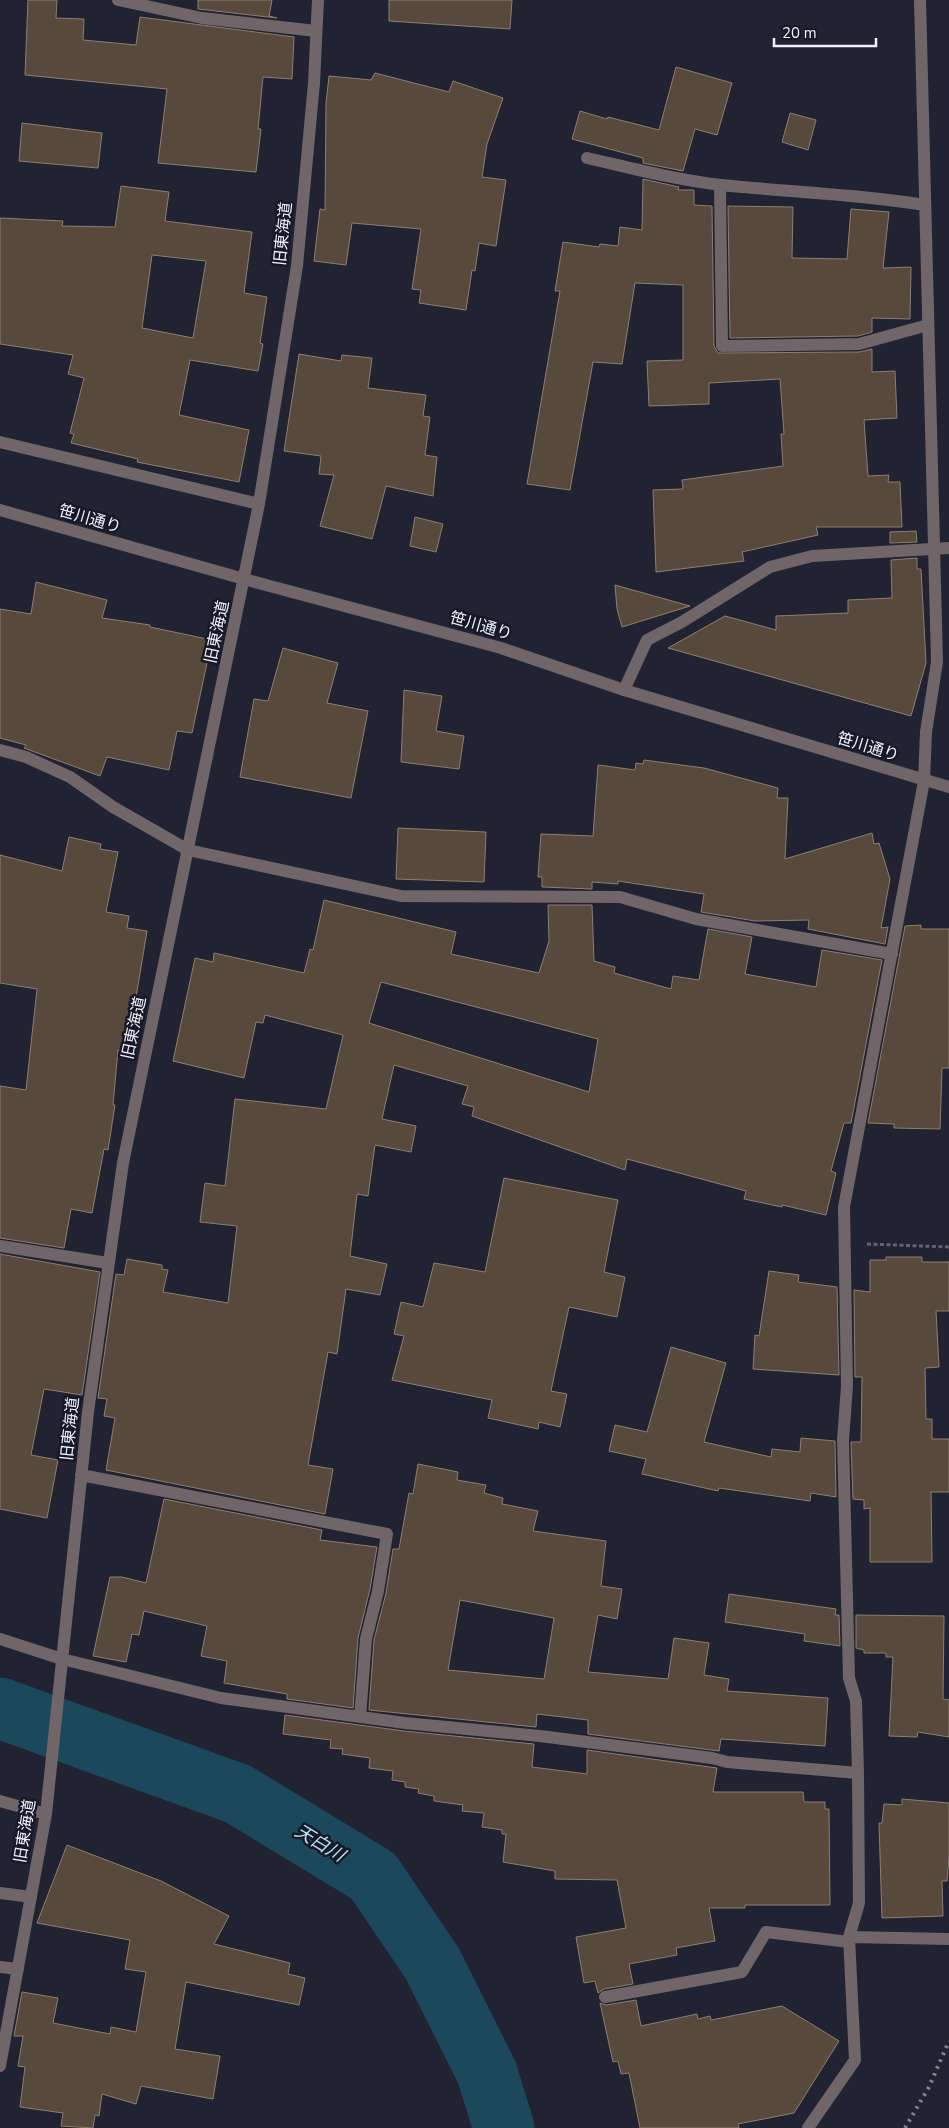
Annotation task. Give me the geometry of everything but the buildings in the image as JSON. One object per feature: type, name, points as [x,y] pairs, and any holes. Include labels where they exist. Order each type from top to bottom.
[{"type":"street","points":[[118,0],[202,18],[316,30]]},
{"type":"street","name":"旧東海道","points":[[0,2066],[46,1808],[81,1475],[122,1163],[259,504],[297,266],[314,83],[318,0]]},
{"type":"street","points":[[808,2128],[855,2060],[849,1940],[859,1903],[858,1773],[856,1701],[849,1678],[843,1440],[846,1386],[844,1207],[924,781],[926,732],[937,662],[920,0]]},
{"type":"street","points":[[587,158],[676,179],[720,185],[894,200],[925,205]]},
{"type":"street","points":[[720,185],[722,346],[859,344],[928,325]]},
{"type":"street","points":[[0,442],[259,504]]},
{"type":"street","name":"笹川通り","points":[[0,510],[244,579],[501,648],[624,690],[949,787]]},
{"type":"street","points":[[624,690],[647,640],[682,622],[770,566],[812,556],[949,548]]},
{"type":"street","points":[[0,750],[26,757],[70,776],[113,807],[188,850],[400,896],[620,897],[696,919],[892,954]]},
{"type":"street","points":[[0,1246],[108,1263]]},
{"type":"street","points":[[81,1475],[387,1534],[378,1591],[366,1639],[360,1717]]},
{"type":"street","points":[[0,1639],[62,1660],[221,1698],[360,1717],[549,1737],[712,1758],[727,1762],[858,1773]]},
{"type":"street","points":[[0,1801],[46,1808]]},
{"type":"street","points":[[0,1892],[31,1897]]},
{"type":"street","points":[[605,1997],[742,1972],[766,1932],[849,1940],[949,1939]]},
{"type":"street","points":[[0,1967],[18,1969]]},
{"type":"path","points":[[843,1244],[949,1247]]},
{"type":"waterway","name":"天白川","points":[[0,1708],[238,1794],[373,1876],[432,1963],[487,2073],[504,2128]]},
{"type":"railway","points":[[905,2128],[929,2087],[949,2041]]}]
